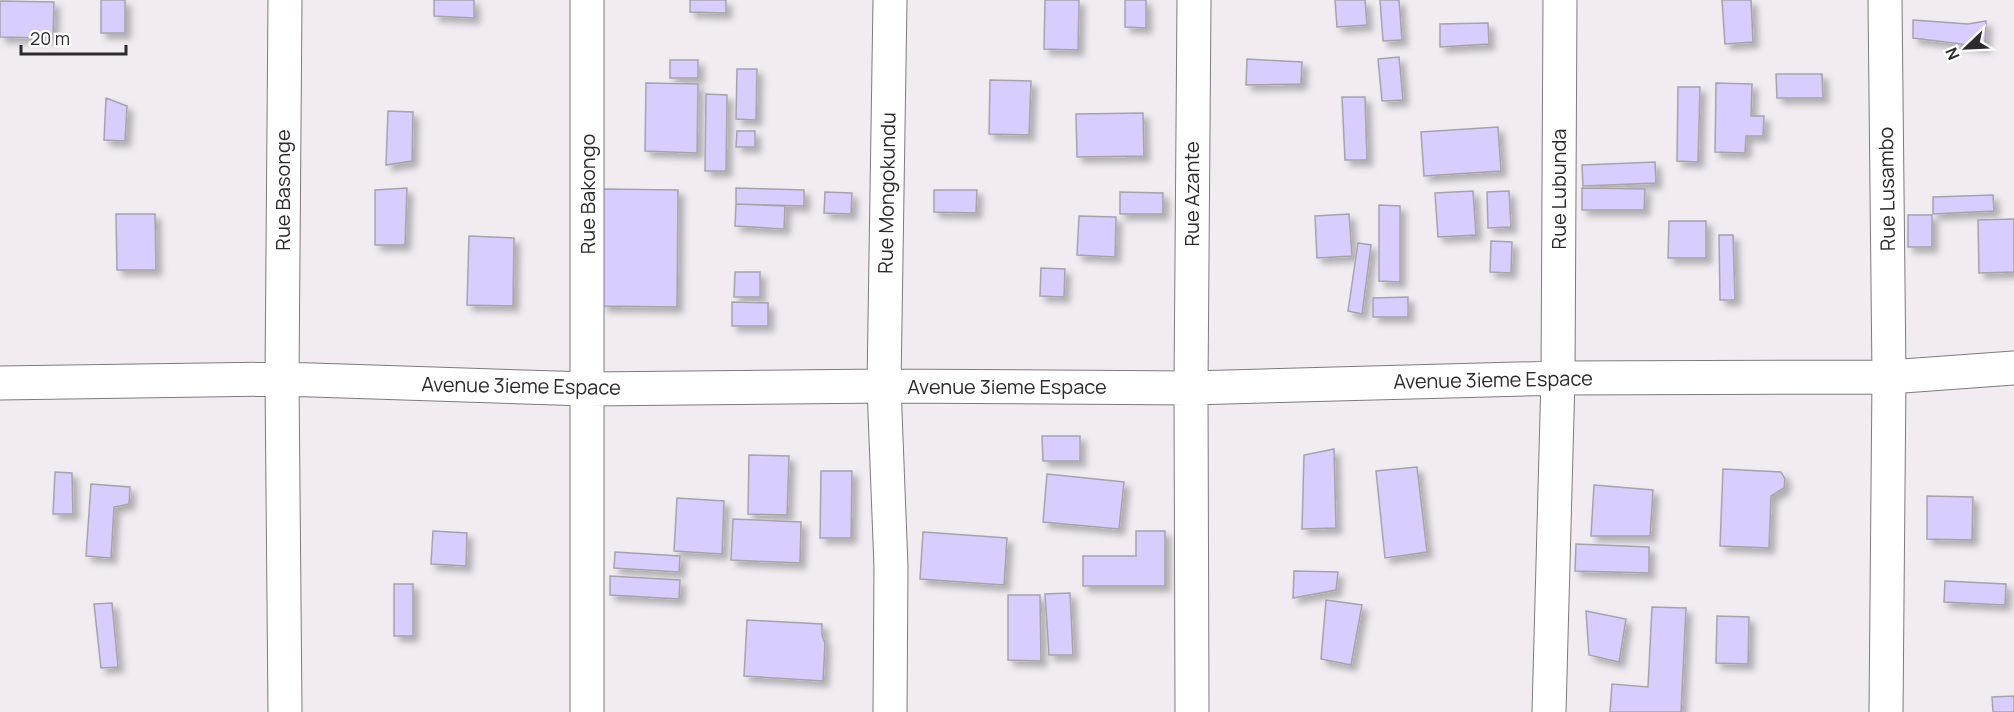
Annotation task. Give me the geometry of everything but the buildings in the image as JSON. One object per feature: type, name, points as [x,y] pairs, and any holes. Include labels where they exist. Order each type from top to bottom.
[{"type":"street","name":"Rue Basonge","points":[[285,0],[282,380],[285,712]]},
{"type":"street","name":"Rue Bakongo","points":[[587,0],[587,712]]},
{"type":"street","name":"Rue Mongokundu","points":[[890,0],[884,386],[891,567],[890,712]]},
{"type":"street","name":"Rue Azante","points":[[1192,712],[1191,388],[1194,0]]},
{"type":"street","name":"Rue Lubunda","points":[[1549,712],[1558,378],[1560,0]]},
{"type":"street","name":"Rue Lusambo","points":[[1885,0],[1889,377],[1886,712]]},
{"type":"street","name":"Avenue 3ieme Espace","points":[[0,383],[282,380],[588,388],[884,386],[1191,388],[1558,378],[1889,377],[2014,368]]}]
